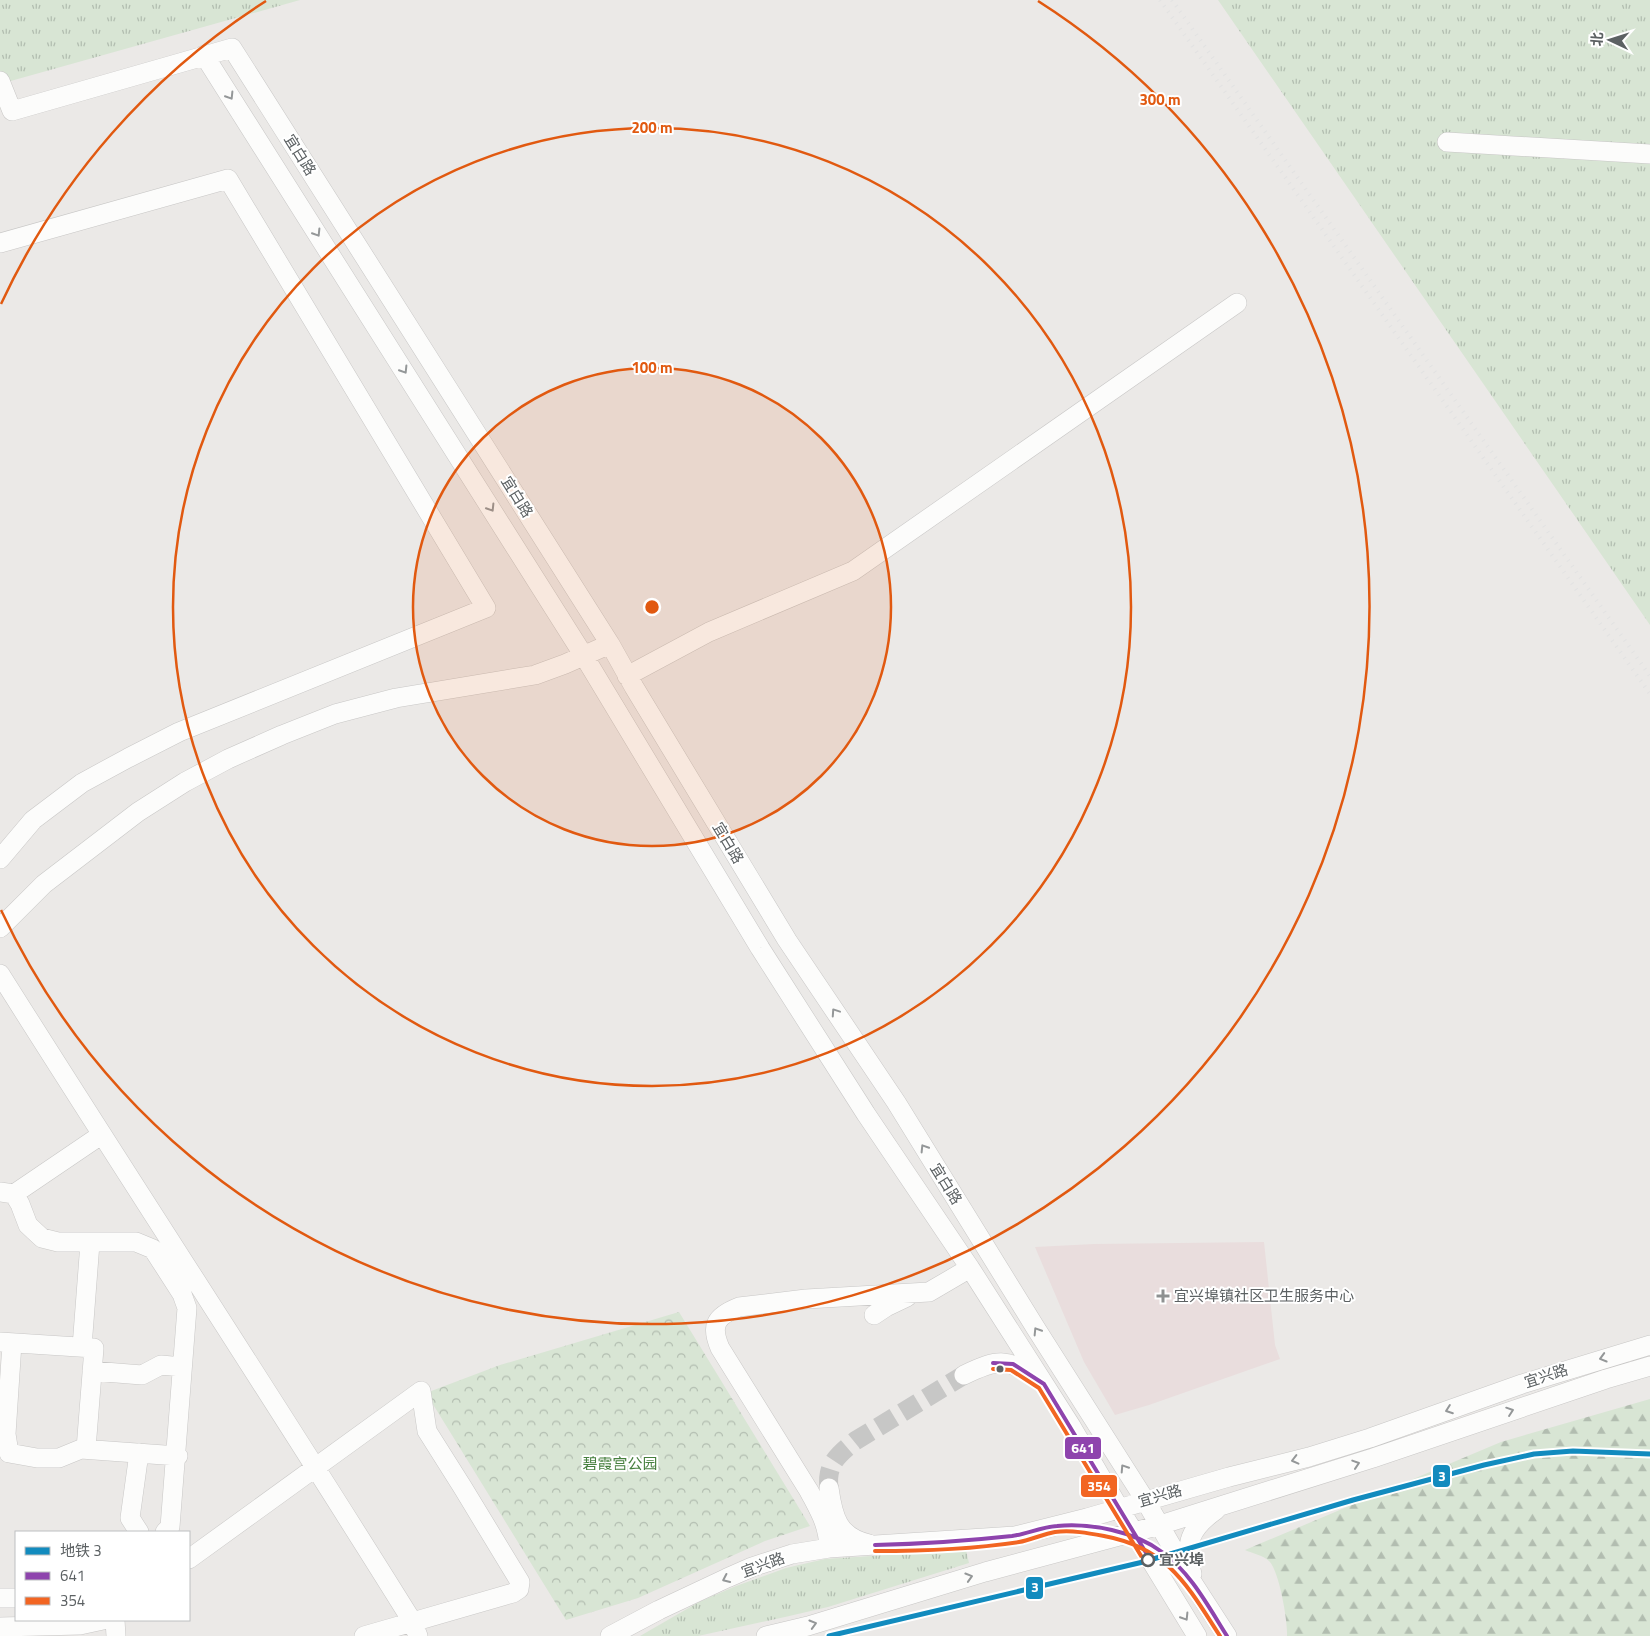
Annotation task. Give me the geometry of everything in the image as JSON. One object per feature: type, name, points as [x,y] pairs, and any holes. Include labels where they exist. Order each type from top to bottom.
[{"type":"street","name":"宜白路","points":[[204,54],[232,48],[610,644],[787,940],[896,1102],[1030,1319],[1162,1526],[1194,1585],[1227,1636]]},
{"type":"street","points":[[0,81],[6,113],[204,54],[584,656],[760,948],[866,1114],[970,1268],[1071,1426],[1119,1508],[1131,1535],[1174,1598],[1197,1636]]},
{"type":"street","points":[[1446,142],[1650,154]]},
{"type":"street","points":[[0,243],[228,179],[486,608],[179,732],[128,758],[82,783],[33,820],[0,859]]},
{"type":"street","points":[[628,676],[709,632],[853,571],[1237,303]]},
{"type":"street","points":[[0,928],[44,884],[138,812],[185,782],[228,759],[335,714],[396,698],[535,674],[610,644]]},
{"type":"street","points":[[0,974],[316,1466],[415,1628]]},
{"type":"street","points":[[102,1135],[7,1193],[20,1204],[28,1226],[42,1238],[58,1242],[136,1242],[153,1249],[182,1294],[187,1308],[170,1527],[166,1531]]},
{"type":"street","points":[[82,1347],[90,1243]]},
{"type":"street","points":[[829,1548],[828,1532],[809,1491],[720,1348],[714,1328],[718,1319],[728,1311],[739,1307],[806,1299],[929,1292],[970,1268]]},
{"type":"street","points":[[874,1315],[886,1307],[915,1294]]},
{"type":"street","points":[[86,1449],[94,1348],[6,1343],[3,1434],[9,1453],[16,1456],[59,1458],[81,1449],[86,1449],[176,1455]]},
{"type":"street","name":"宜兴路","points":[[610,1636],[659,1610],[752,1567],[792,1554],[829,1548],[1015,1536],[1309,1457],[1370,1438],[1522,1384],[1650,1345]]},
{"type":"street","points":[[964,1376],[982,1366],[1003,1362],[1022,1368],[1044,1384]]},
{"type":"street","points":[[92,1371],[142,1375],[161,1365],[182,1367]]},
{"type":"street","name":"宜兴路","points":[[766,1636],[817,1623],[985,1572],[1162,1526],[1650,1366]]},
{"type":"street","points":[[190,1558],[421,1391],[427,1431],[520,1582],[519,1589],[415,1628],[364,1636]]},
{"type":"street","points":[[138,1531],[130,1518],[139,1453]]},
{"type":"street","points":[[1174,1598],[1168,1582],[1162,1552],[1162,1526],[1170,1511],[1178,1502],[1189,1494],[1215,1481]]},
{"type":"street","points":[[829,1488],[833,1510],[840,1528],[853,1539],[875,1545]]},
{"type":"street","points":[[1194,1585],[1188,1554],[1192,1532],[1200,1522],[1226,1504]]},
{"type":"street","points":[[1055,1526],[1089,1527],[1131,1535],[1162,1552],[1194,1585]]},
{"type":"street","points":[[0,1598],[15,1598]]},
{"type":"street","points":[[0,1627],[80,1625],[101,1621]]},
{"type":"street","points":[[115,1621],[116,1636]]},
{"type":"shaded area","name":"宜兴埠镇社区卫生服务中心","points":[[1264,1242],[1275,1345],[1280,1359],[1115,1415],[1084,1362],[1035,1247],[1094,1244]]},
{"type":"green space","points":[[0,0],[300,0],[0,84]]},
{"type":"green space","points":[[1218,0],[1650,0],[1650,625]]},
{"type":"green space","name":"碧霞宫公园","points":[[679,1312],[810,1526],[765,1541],[638,1598],[566,1620],[426,1393],[500,1365]]},
{"type":"green space","points":[[1650,1399],[1650,1636],[1287,1636],[1282,1597],[1273,1566],[1264,1558],[1245,1550],[1501,1442]]},
{"type":"green space","points":[[966,1550],[969,1563],[828,1607],[698,1636],[640,1636],[699,1602],[786,1568],[825,1559]]},
{"type":"tunnel","points":[[829,1488],[831,1466],[849,1446],[964,1375]]},
{"type":"railway","points":[[1160,0],[1650,694]]},
{"type":"railway","points":[[1172,0],[1650,676]]},
{"type":"metro line","name":"3","points":[[829,1636],[1143,1562],[1353,1500],[1484,1465],[1534,1454],[1573,1451],[1650,1454]]},
{"type":"transit line","name":"641","points":[[993,1363],[1013,1364],[1044,1384],[1151,1561]]},
{"type":"transit line","name":"354","points":[[993,1369],[1011,1370],[1039,1388],[1146,1564]]},
{"type":"transit line","name":"641","points":[[875,1545],[944,1542],[1012,1536],[1045,1528],[1070,1525],[1112,1530],[1139,1539],[1172,1560],[1198,1591],[1227,1636]]},
{"type":"transit line","name":"354","points":[[875,1551],[983,1546],[1019,1542],[1061,1531],[1104,1536],[1126,1542],[1144,1550],[1160,1559],[1174,1571],[1186,1585],[1220,1636]]},
{"type":"place","name":"宜兴埠镇社区卫生服务中心","points":[[1163,1296]]},
{"type":"place","name":"宜兴埠","points":[[1148,1560]]}]
